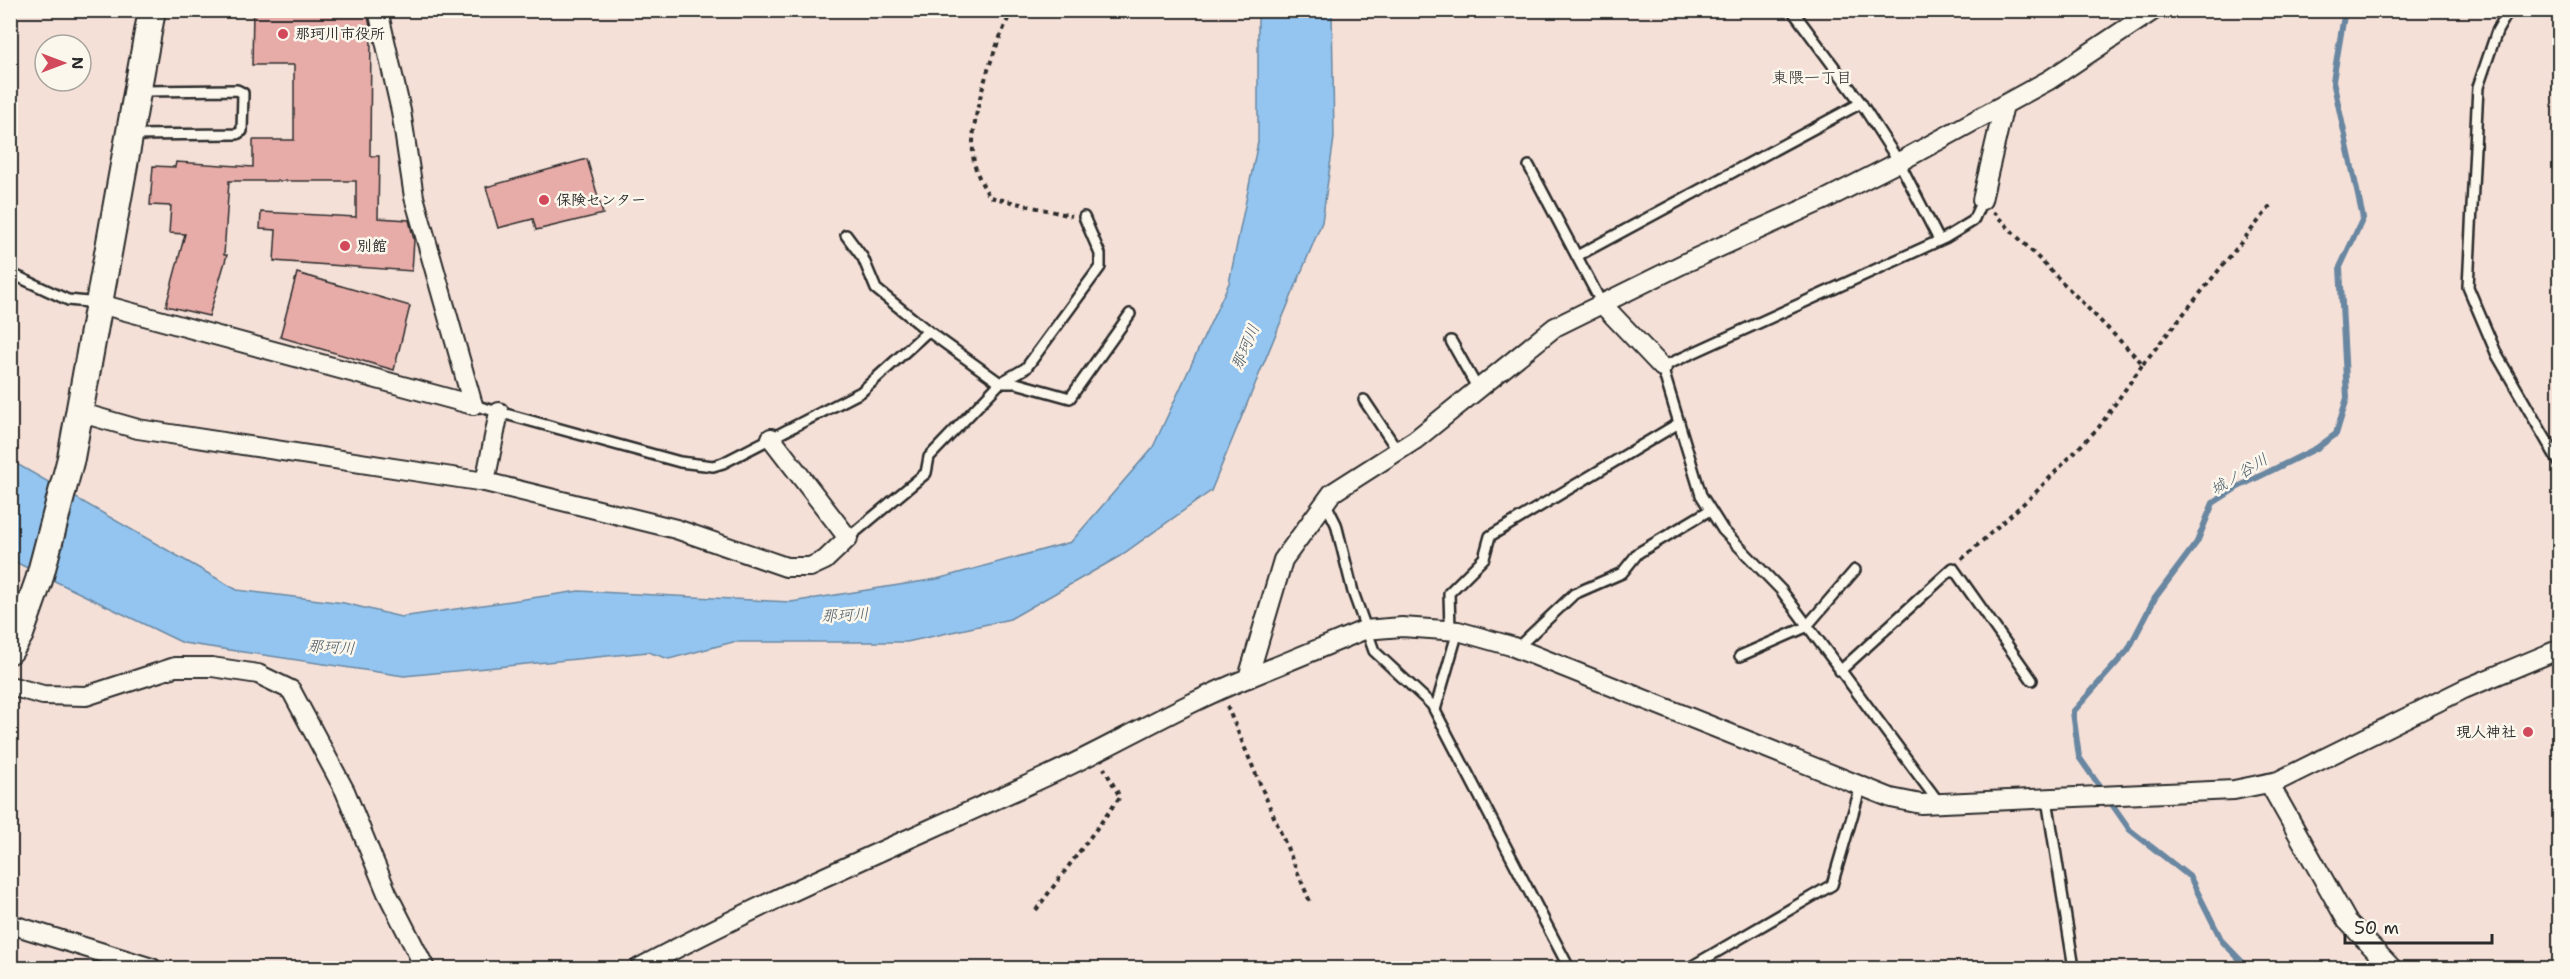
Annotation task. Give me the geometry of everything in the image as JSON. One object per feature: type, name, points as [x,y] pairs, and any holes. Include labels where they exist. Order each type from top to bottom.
[{"type":"street","points":[[10,650],[20,634],[39,580],[71,458],[152,10]]},
{"type":"street","points":[[378,10],[401,111],[414,197],[473,405]]},
{"type":"street","points":[[1248,678],[1283,560],[1332,493],[1398,450],[1555,327],[1899,162],[2049,80],[2154,10]]},
{"type":"street","points":[[1982,200],[2004,105]]},
{"type":"street","points":[[100,304],[473,405]]},
{"type":"street","points":[[1602,304],[1662,367]]},
{"type":"street","points":[[78,412],[138,429],[485,482],[676,529],[786,567],[810,567],[825,560],[848,538],[771,438]]},
{"type":"street","points":[[485,482],[499,412]]},
{"type":"street","points":[[639,969],[686,943],[1050,775],[1220,689],[1364,630],[1402,627],[1454,631],[1517,648],[1891,798],[1921,804],[2234,790],[2269,783],[2317,763],[2464,689],[2559,649]]},
{"type":"street","points":[[10,686],[43,695],[86,696],[175,667],[212,667],[258,674],[291,690],[345,791],[387,892],[424,969]]},
{"type":"street","points":[[2269,783],[2347,921],[2392,969]]},
{"type":"street","points":[[10,924],[152,969]]},
{"type":"street","points":[[88,948],[101,969]]},
{"type":"lane","points":[[1792,10],[1861,103],[1899,162],[1939,240]]},
{"type":"lane","points":[[2509,10],[2497,31],[2478,87],[2468,287],[2497,355],[2559,464]]},
{"type":"lane","points":[[130,135],[237,134],[242,131],[243,93],[237,90],[138,91]]},
{"type":"lane","points":[[1577,256],[1861,103]]},
{"type":"lane","points":[[1529,166],[1602,304]]},
{"type":"lane","points":[[1940,804],[1806,627],[1781,590],[1723,530],[1710,510],[1701,495],[1662,367],[1939,240],[1973,221],[1982,200]]},
{"type":"lane","points":[[848,538],[926,473],[929,457],[999,383],[1026,368],[1100,267],[1100,254],[1084,217]]},
{"type":"lane","points":[[846,235],[863,258],[876,289],[928,332],[999,383],[1016,382],[1070,398],[1130,314]]},
{"type":"lane","points":[[10,273],[68,300],[100,304]]},
{"type":"lane","points":[[473,405],[680,462],[713,466],[861,392],[928,332]]},
{"type":"lane","points":[[1450,341],[1478,388]]},
{"type":"lane","points":[[1364,400],[1398,450]]},
{"type":"lane","points":[[1435,710],[1454,631],[1449,593],[1484,558],[1490,536],[1679,423]]},
{"type":"lane","points":[[1325,502],[1336,524],[1364,630],[1374,651],[1435,710],[1569,969]]},
{"type":"lane","points":[[1517,648],[1574,594],[1622,573],[1638,553],[1710,510]]},
{"type":"lane","points":[[1840,671],[1953,568],[2032,680]]},
{"type":"lane","points":[[1740,656],[1806,627],[1855,570]]},
{"type":"lane","points":[[1689,969],[1832,885],[1861,786]]},
{"type":"lane","points":[[2047,799],[2074,969]]},
{"type":"path","points":[[1012,10],[987,74],[974,130],[974,156],[981,183],[990,197],[1030,208],[1084,217]]},
{"type":"path","points":[[1982,200],[2143,364]]},
{"type":"path","points":[[1953,568],[2034,494],[2099,427],[2143,364],[2273,203]]},
{"type":"path","points":[[1220,689],[1311,904]]},
{"type":"path","points":[[1036,910],[1120,797],[1095,751]]},
{"type":"water","name":"那珂川","points":[[1258,11],[1332,11],[1334,138],[1322,222],[1211,491],[1120,556],[1010,619],[907,642],[733,642],[669,659],[648,652],[404,676],[183,643],[11,560],[10,460],[237,590],[344,603],[401,617],[579,591],[791,602],[937,579],[1071,542],[1153,447],[1229,283],[1258,142]]},
{"type":"building","points":[[253,10],[367,10],[371,32],[370,156],[379,156],[378,218],[409,220],[414,240],[412,271],[274,261],[276,230],[260,229],[261,212],[356,217],[356,181],[229,181],[224,255],[227,255],[209,316],[166,306],[185,234],[169,233],[171,206],[150,205],[153,166],[175,167],[176,162],[253,167],[253,140],[294,140],[294,65],[252,65]]},
{"type":"building","name":"保険センター","points":[[587,159],[603,214],[536,230],[533,219],[498,228],[486,187]]},
{"type":"building","points":[[297,273],[410,306],[394,370],[280,337]]},
{"type":"waterway","name":"城ノ谷川","points":[[2248,968],[2222,941],[2190,877],[2130,830],[2079,757],[2073,712],[2128,650],[2155,598],[2197,542],[2213,503],[2238,487],[2317,448],[2336,434],[2347,398],[2340,267],[2363,218],[2333,81],[2345,10]]},
{"type":"place","name":"那珂川市役所","points":[[283,34]]},
{"type":"place","name":"保険センター","points":[[544,200]]},
{"type":"place","name":"別館","points":[[345,246]]},
{"type":"place","name":"現人神社","points":[[2528,732]]},
{"type":"district","name":"東隈一丁目","points":[[1812,77]]}]
